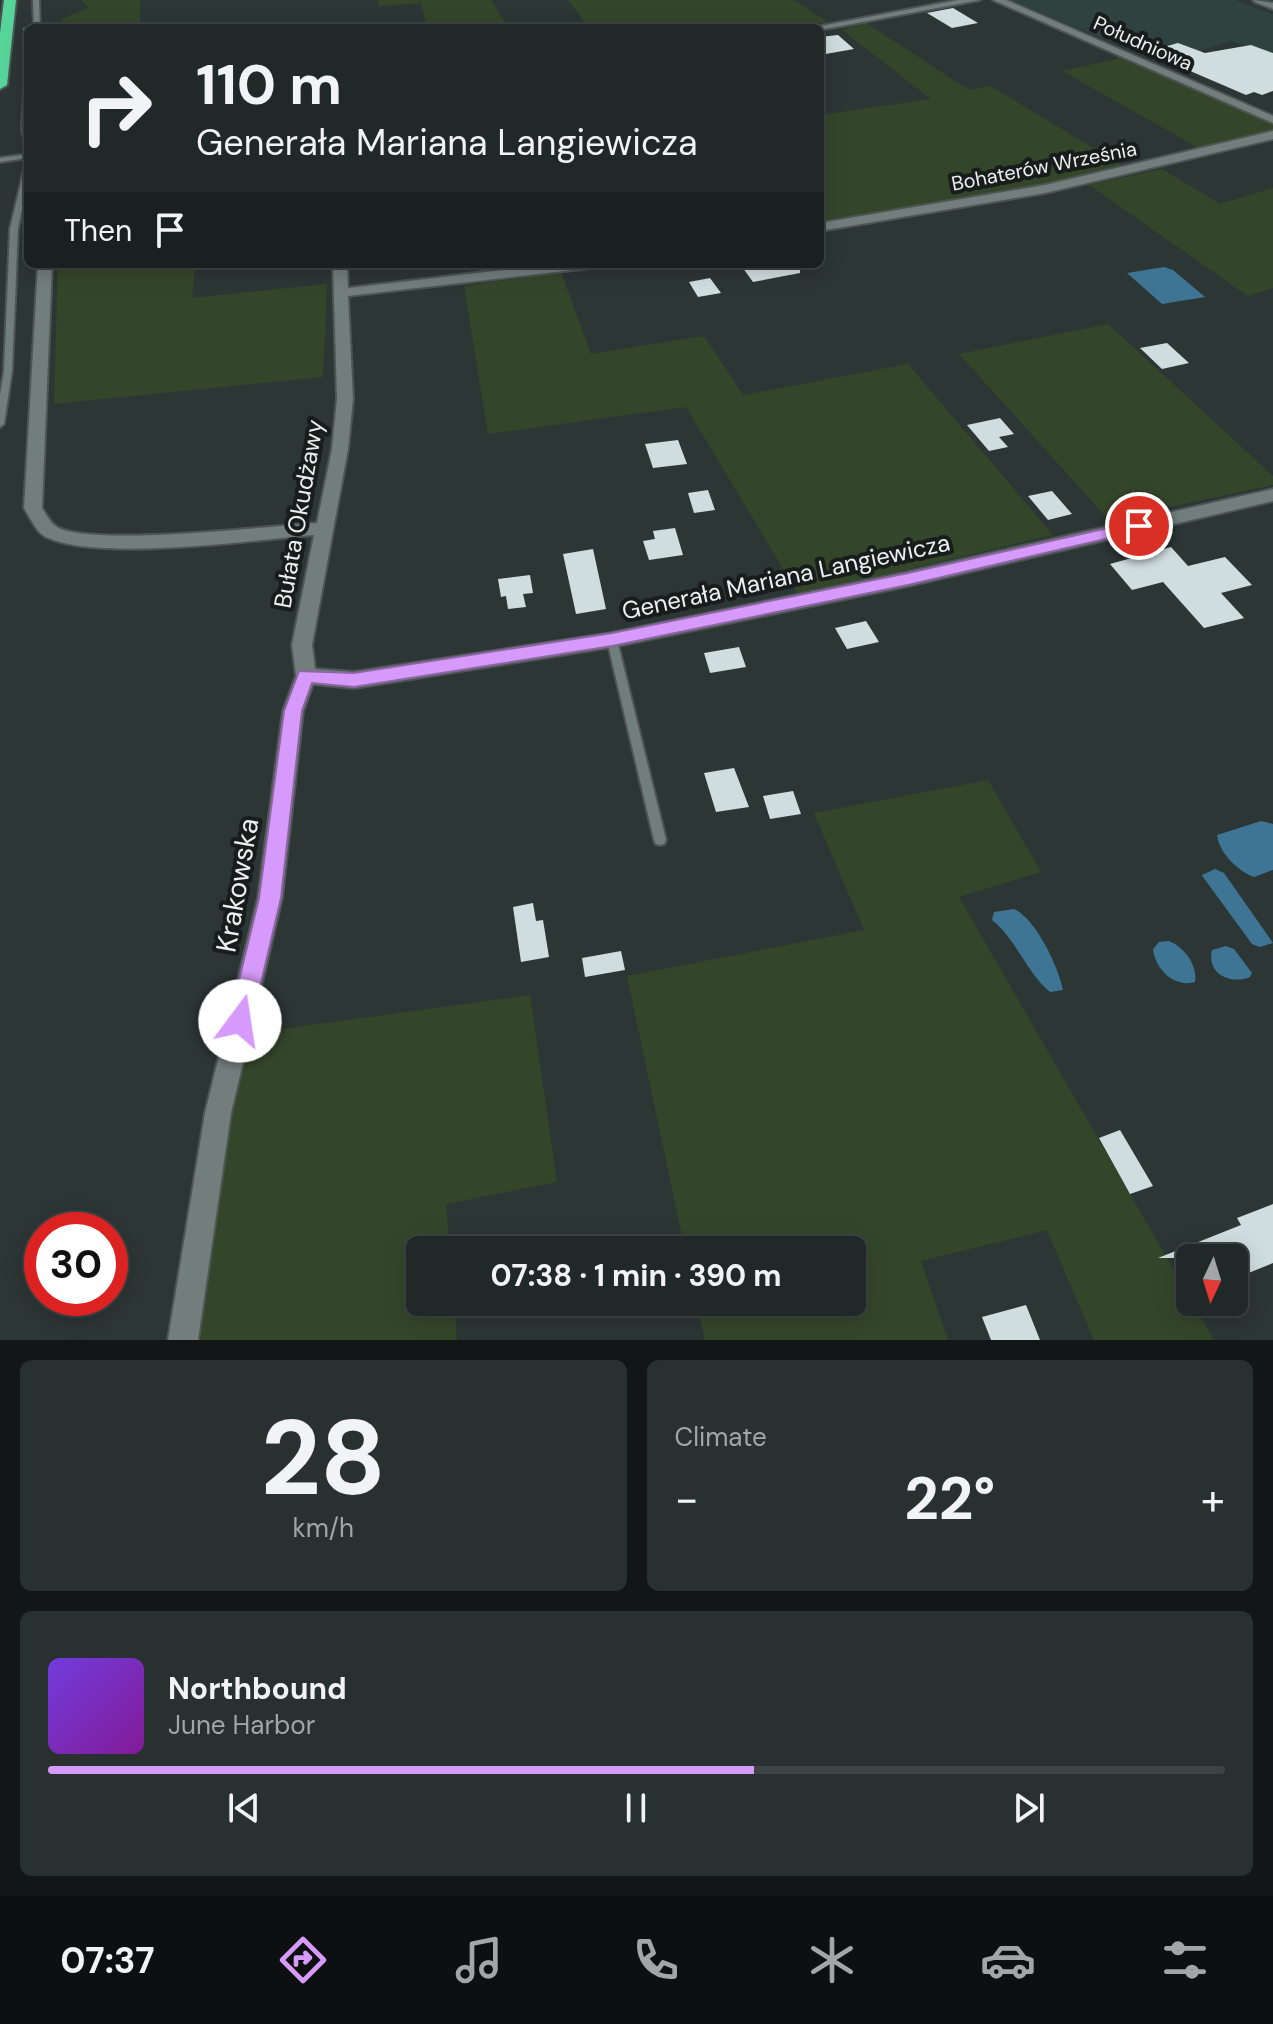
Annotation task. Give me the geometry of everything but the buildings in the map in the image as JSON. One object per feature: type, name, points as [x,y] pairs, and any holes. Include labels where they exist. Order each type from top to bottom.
[{"type":"highway","points":[[0,85],[10,0]]},
{"type":"street","points":[[824,26],[975,0]]},
{"type":"street","name":"Południowa","points":[[998,0],[1273,120]]},
{"type":"street","points":[[1258,0],[1273,6]]},
{"type":"street","name":"Bohaterów Września","points":[[824,226],[1045,189],[1273,135]]},
{"type":"street","points":[[45,268],[33,508],[50,532],[75,540],[178,539],[324,528]]},
{"type":"street","name":"Bułata Okudżawy","points":[[306,676],[302,645],[340,449],[345,399],[340,268]]},
{"type":"street","points":[[341,293],[556,268]]},
{"type":"street","name":"Generała Mariana Langiewicza","points":[[306,676],[354,680],[612,640],[908,579],[1273,495]]},
{"type":"street","name":"Krakowska","points":[[183,1340],[218,1113],[270,898],[293,711],[306,676]]},
{"type":"lane","points":[[36,0],[37,24]]},
{"type":"lane","points":[[0,160],[24,157]]},
{"type":"lane","points":[[0,424],[8,371],[14,229],[24,183]]},
{"type":"lane","points":[[612,640],[660,840]]},
{"type":"shaded area","points":[[1012,0],[1235,0],[1273,14],[1273,57],[1232,41],[1160,63]]},
{"type":"green space","points":[[81,0],[140,0],[140,23],[65,24],[61,19],[89,8]]},
{"type":"green space","points":[[377,0],[491,0],[506,24],[426,24],[421,3],[379,6]]},
{"type":"green space","points":[[568,0],[794,0],[828,22],[813,24],[586,24]]},
{"type":"green space","points":[[866,23],[969,90],[991,86],[1124,167],[1039,186],[824,220],[824,114],[931,99],[842,30]]},
{"type":"green space","points":[[1121,58],[1273,122],[1273,131],[1199,148],[1062,71]]},
{"type":"green space","points":[[1162,169],[1220,204],[1273,188],[1273,288],[1248,296],[1089,185]]},
{"type":"green space","points":[[58,268],[195,268],[192,298],[327,284],[323,377],[54,404]]},
{"type":"green space","points":[[561,272],[591,354],[704,336],[743,395],[908,364],[1053,535],[799,595],[686,407],[488,434],[464,286]]},
{"type":"green space","points":[[1108,324],[1273,476],[1273,485],[1109,520],[959,354]]},
{"type":"green space","points":[[988,780],[1041,872],[959,897],[1176,1274],[1176,1316],[1200,1316],[1214,1340],[1094,1340],[1047,1230],[921,1261],[948,1340],[705,1340],[699,1316],[866,1316],[866,1236],[682,1236],[627,976],[864,930],[814,813]]},
{"type":"green space","points":[[530,995],[557,1182],[446,1204],[449,1236],[406,1236],[406,1316],[455,1316],[457,1340],[195,1340],[203,1256],[245,1034]]},
{"type":"water","points":[[1164,267],[1173,270],[1205,297],[1162,304],[1127,273]]},
{"type":"water","points":[[1261,821],[1273,824],[1273,870],[1254,877],[1230,860],[1221,848],[1217,835]]},
{"type":"water","points":[[1215,869],[1224,873],[1273,943],[1260,947],[1252,944],[1202,875]]},
{"type":"water","points":[[1014,909],[1030,922],[1045,944],[1063,990],[1050,992],[992,920],[994,912]]},
{"type":"water","points":[[1169,941],[1189,957],[1195,982],[1173,979],[1157,963],[1153,949],[1159,942]]},
{"type":"water","points":[[1226,946],[1234,949],[1252,973],[1250,977],[1235,980],[1216,971],[1211,958],[1212,950]]},
{"type":"route","points":[[240,1021],[270,898],[293,711],[306,676],[354,680],[612,640],[908,579],[1139,526]]}]
